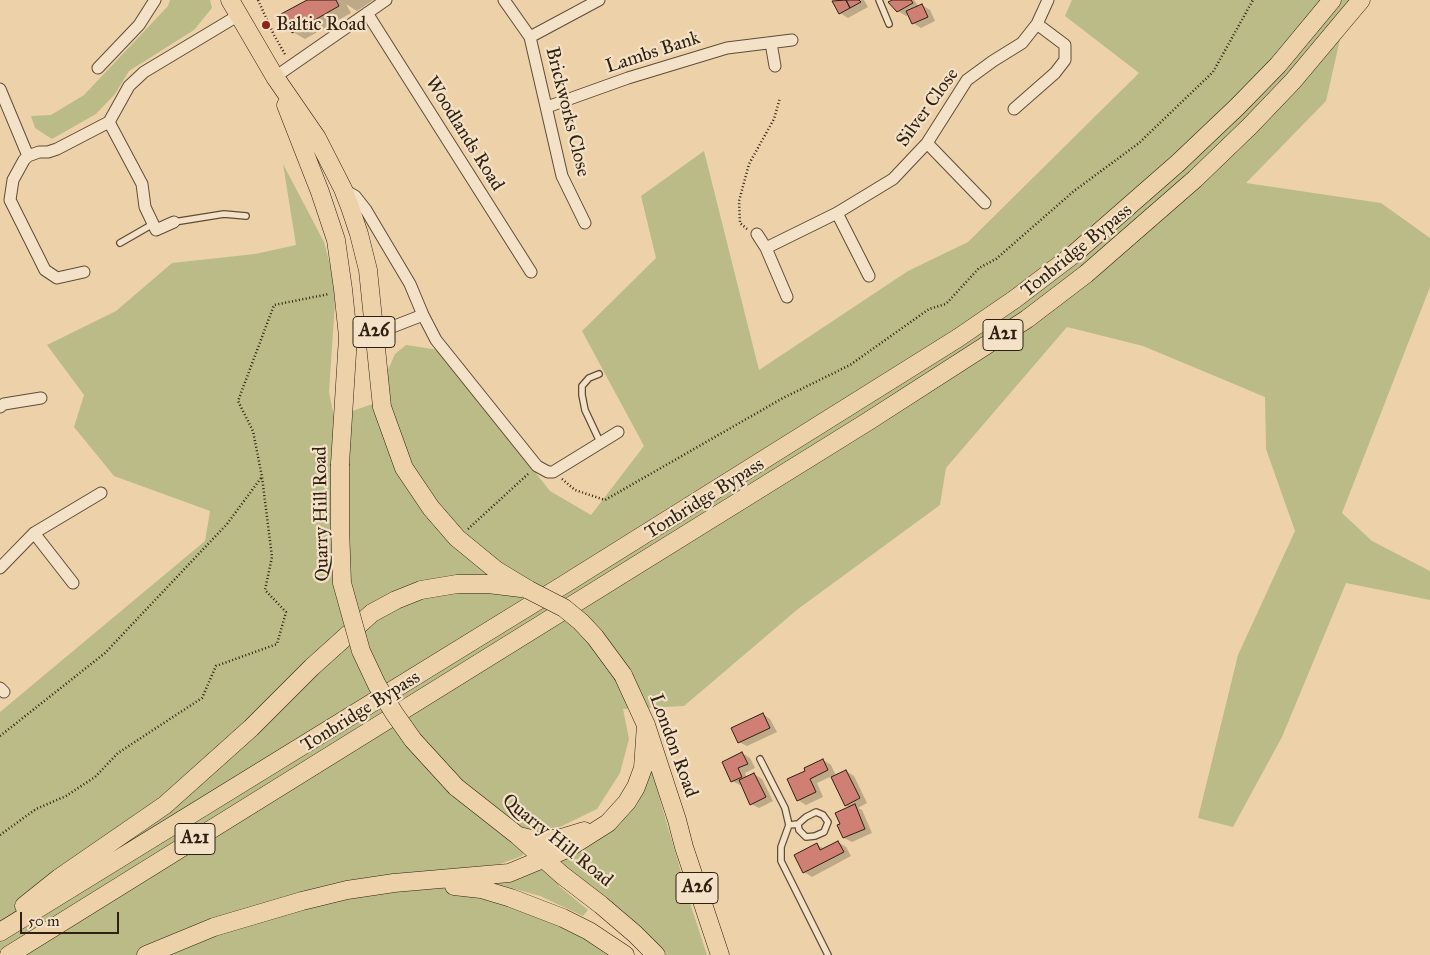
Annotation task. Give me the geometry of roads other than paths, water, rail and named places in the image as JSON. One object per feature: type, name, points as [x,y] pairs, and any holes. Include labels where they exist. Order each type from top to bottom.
[{"type":"highway","name":"Tonbridge Bypass","points":[[0,932],[566,584],[958,338],[1015,299],[1074,254],[1178,163],[1237,108],[1278,65],[1332,0]]},
{"type":"highway","name":"Tonbridge Bypass","points":[[9,955],[841,438],[1027,319],[1086,274],[1195,179],[1287,87],[1361,0]]},
{"type":"highway","name":"Quarry Hill Road","points":[[235,8],[275,77],[317,138],[343,189],[359,234],[368,270],[382,407],[404,468],[431,508],[492,577]]},
{"type":"highway","name":"Quarry Hill Road","points":[[275,77],[320,192],[336,240],[344,291],[348,337],[340,464],[342,582],[361,651],[377,685],[394,713],[414,740],[456,787],[608,910],[656,955]]},
{"type":"highway","name":"London Road","points":[[0,924],[59,878],[164,805],[252,728],[312,666],[372,613],[396,600],[421,590],[492,577],[529,590],[564,608],[595,637],[623,675],[646,726],[720,955]]},
{"type":"highway","name":"A26","points":[[517,835],[539,841],[562,838],[608,823],[627,802],[636,787],[643,768],[646,726]]},
{"type":"highway","points":[[146,955],[214,927],[302,901],[348,890],[394,883],[509,873],[567,849],[608,823]]},
{"type":"highway","points":[[421,882],[480,890],[511,898],[563,918],[588,931],[625,955]]},
{"type":"street","points":[[98,68],[139,26],[155,0]]},
{"type":"street","points":[[275,77],[386,0]]},
{"type":"street","points":[[504,0],[530,37],[598,0]]},
{"type":"street","name":"Silver Close","points":[[766,248],[837,213],[893,179],[927,142],[967,80],[1022,43],[1037,24],[1048,0]]},
{"type":"street","points":[[84,272],[57,278],[45,270],[10,200],[12,180],[28,156],[57,149],[109,122],[129,86],[144,72],[235,8]]},
{"type":"street","name":"Woodlands Road","points":[[367,13],[531,272]]},
{"type":"street","points":[[1014,109],[1055,73],[1065,60],[1065,45],[1037,24]]},
{"type":"street","name":"Brickworks Close","points":[[530,37],[562,176],[585,223]]},
{"type":"street","name":"Lambs Bank","points":[[547,107],[628,78],[727,48],[792,40]]},
{"type":"street","points":[[771,43],[775,66]]},
{"type":"street","points":[[0,88],[28,156]]},
{"type":"street","points":[[109,122],[142,184],[145,207],[156,230],[174,222]]},
{"type":"street","points":[[927,142],[985,203]]},
{"type":"street","name":"Quarry Hill Road","points":[[343,189],[355,196],[366,210],[410,284],[436,340],[537,466],[548,472],[553,472],[601,444]]},
{"type":"street","points":[[837,213],[869,276]]},
{"type":"street","points":[[757,234],[766,248],[787,297]]},
{"type":"street","points":[[348,337],[374,334],[423,315]]},
{"type":"street","points":[[0,407],[4,404],[41,398]]},
{"type":"street","points":[[601,444],[618,432]]},
{"type":"street","points":[[0,568],[34,533],[101,493]]},
{"type":"street","points":[[34,533],[73,583]]},
{"type":"lane","points":[[879,0],[889,24]]},
{"type":"lane","points":[[174,222],[224,214],[246,216]]},
{"type":"lane","points":[[120,243],[153,224]]},
{"type":"lane","points":[[600,374],[589,378],[582,386],[582,395],[585,410],[601,444]]},
{"type":"lane","points":[[760,759],[785,808],[789,825],[781,847],[781,861],[828,955]]},
{"type":"lane","points":[[789,825],[798,824],[816,812],[828,822],[824,832],[806,837],[799,830],[798,824]]},
{"type":"place","name":"Baltic Road","points":[[266,25]]}]
